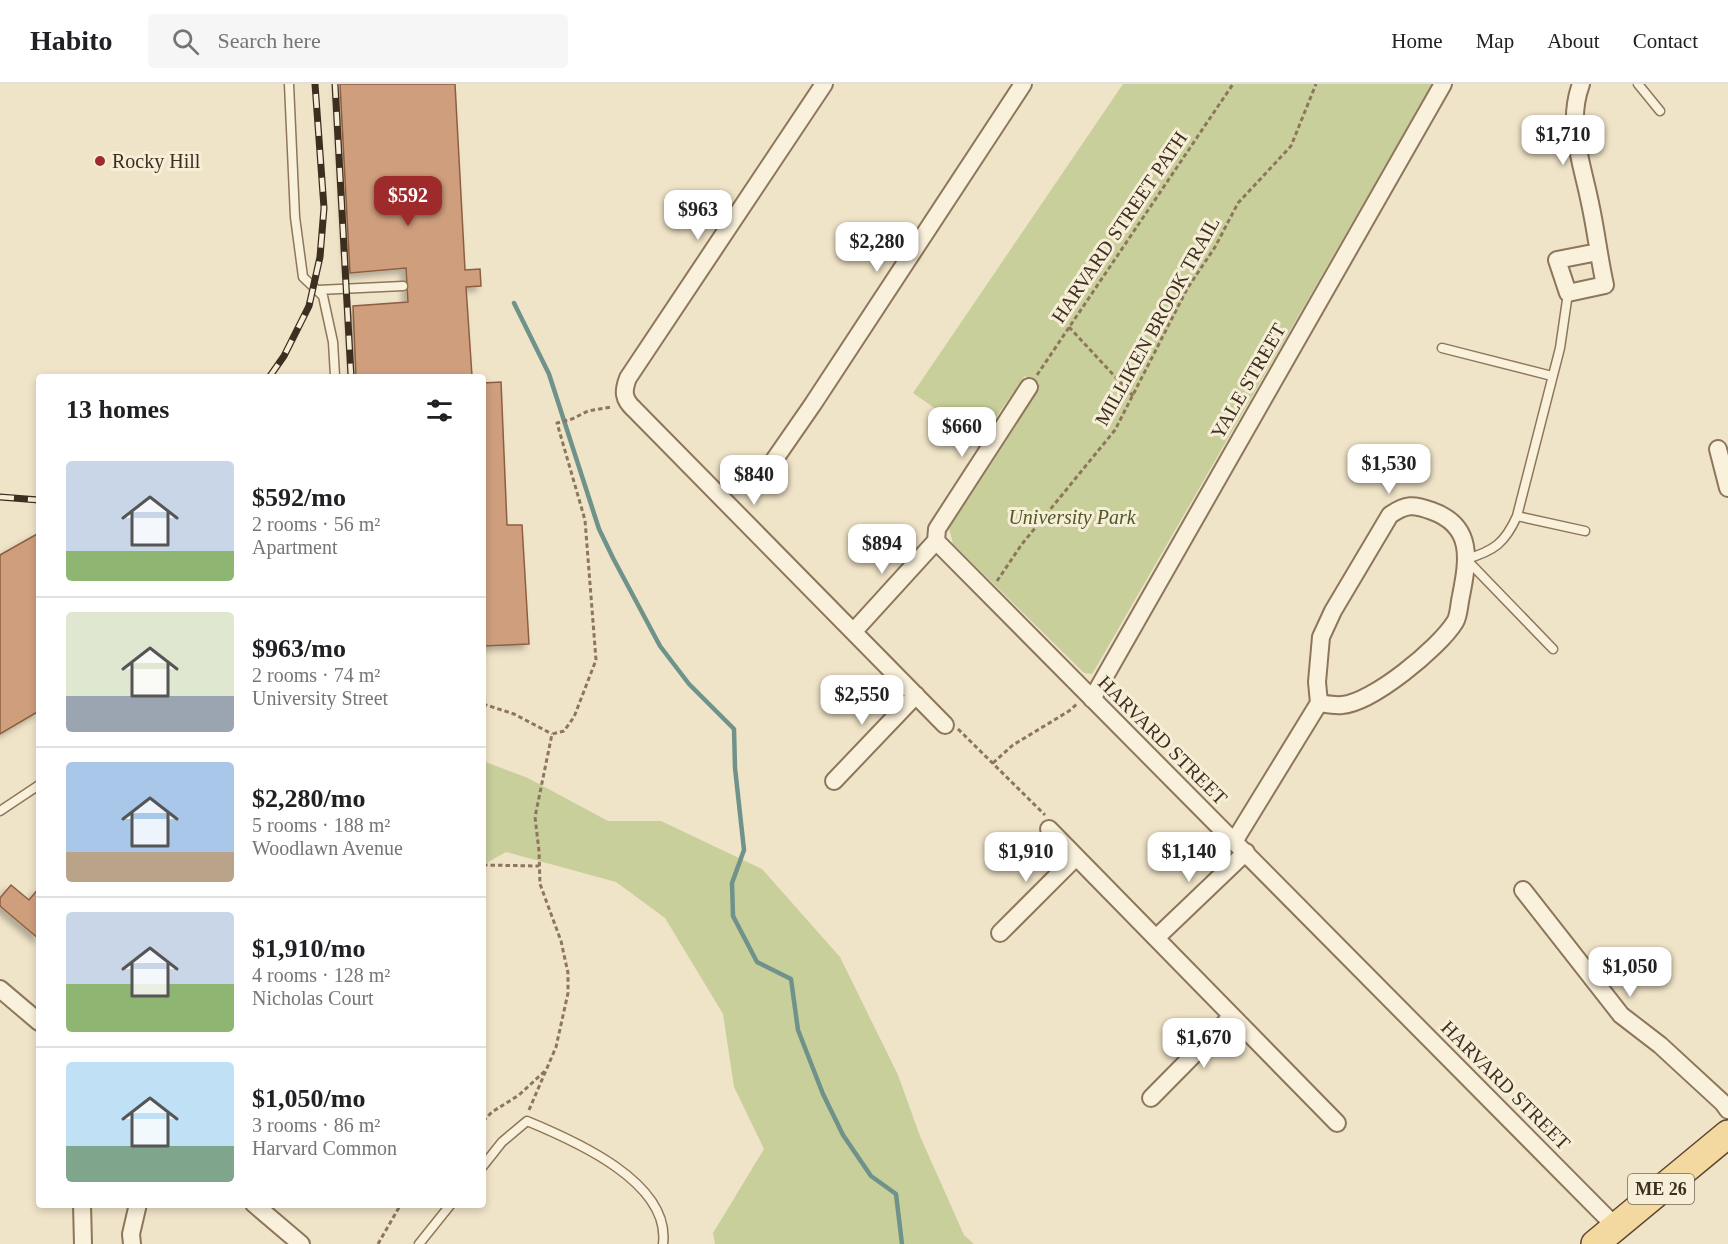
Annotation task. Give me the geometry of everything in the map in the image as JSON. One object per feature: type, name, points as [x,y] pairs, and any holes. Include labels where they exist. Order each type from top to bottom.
[{"type":"main road","name":"ME 26","points":[[1595,1244],[1728,1134]]},
{"type":"street","points":[[824,84],[628,378],[624,397],[629,405],[945,725]]},
{"type":"street","points":[[759,482],[813,404],[1023,84]]},
{"type":"street","name":"YALE STREET","points":[[1089,697],[1443,84]]},
{"type":"street","points":[[1581,84],[1574,120],[1575,138],[1605,285],[1568,293],[1557,260],[1598,252]]},
{"type":"street","points":[[854,631],[936,541],[937,529],[1029,387]]},
{"type":"street","points":[[1718,449],[1728,488]]},
{"type":"street","points":[[1156,939],[1241,846],[1319,703],[1317,682],[1321,637],[1333,611],[1363,564],[1390,515],[1404,506],[1421,507],[1440,514],[1454,523],[1465,540],[1466,559],[1466,571],[1456,621],[1414,665],[1390,684],[1362,699],[1343,705],[1319,703]]},
{"type":"street","name":"HARVARD STREET","points":[[936,541],[1089,697],[1241,846],[1615,1226]]},
{"type":"street","points":[[834,781],[916,695]]},
{"type":"street","points":[[1049,829],[1337,1122]]},
{"type":"street","points":[[1000,933],[1076,857]]},
{"type":"street","points":[[1523,890],[1621,1015],[1660,1045],[1728,1110]]},
{"type":"street","points":[[1,992],[36,1020]]},
{"type":"street","points":[[1151,1098],[1232,1016]]},
{"type":"street","points":[[82,1208],[83,1244]]},
{"type":"street","points":[[132,1244],[131,1234],[137,1208]]},
{"type":"street","points":[[259,1208],[301,1244]]},
{"type":"lane","points":[[289,84],[296,229],[303,277],[323,296],[333,342],[335,374]]},
{"type":"lane","points":[[1638,84],[1660,111]]},
{"type":"lane","points":[[318,290],[404,286]]},
{"type":"lane","points":[[1553,649],[1466,559],[1485,553],[1499,544],[1511,529],[1517,516],[1560,348],[1568,293]]},
{"type":"lane","points":[[1442,348],[1552,376]]},
{"type":"lane","points":[[1517,516],[1584,531]]},
{"type":"lane","points":[[0,811],[36,787]]},
{"type":"lane","points":[[486,1162],[502,1142],[527,1121],[554,1132],[617,1167],[642,1189],[660,1215],[663,1244]]},
{"type":"lane","points":[[419,1244],[448,1208]]},
{"type":"path","name":"HARVARD STREET PATH","points":[[1029,387],[1233,84]]},
{"type":"path","name":"MILLIKEN BROOK TRAIL","points":[[988,594],[1023,544],[1115,430],[1187,289],[1215,247],[1238,203],[1291,146],[1316,84]]},
{"type":"path","points":[[1069,327],[1133,396]]},
{"type":"path","points":[[486,705],[514,714],[552,734],[564,731],[574,717],[596,660],[585,520],[557,423],[588,411],[629,405]]},
{"type":"path","points":[[993,763],[1013,745],[1089,697]]},
{"type":"path","points":[[945,725],[959,729],[1049,819],[1049,829]]},
{"type":"path","points":[[523,1125],[556,1047],[568,993],[568,973],[561,941],[540,884],[535,817],[552,734]]},
{"type":"path","points":[[486,865],[540,866]]},
{"type":"path","points":[[486,1118],[519,1095],[547,1068]]},
{"type":"path","points":[[378,1244],[399,1208]]},
{"type":"green space","name":"University Park","points":[[1123,84],[1432,84],[1092,674],[1084,673],[953,544],[949,528],[1039,389],[1025,376],[980,440],[913,393]]},
{"type":"green space","points":[[486,762],[528,778],[608,821],[661,821],[762,869],[840,957],[898,1075],[920,1136],[964,1235],[974,1244],[715,1244],[713,1233],[764,1149],[734,1087],[723,1014],[665,918],[616,882],[506,852],[486,863]]},
{"type":"building","points":[[340,84],[455,84],[465,270],[480,269],[481,286],[466,287],[472,374],[356,374],[353,306],[408,302],[406,268],[350,273]]},
{"type":"building","points":[[501,382],[507,525],[522,525],[529,644],[486,646],[486,383]]},
{"type":"building","points":[[36,535],[36,713],[0,734],[0,555]]},
{"type":"building","points":[[11,885],[29,900],[36,892],[36,936],[0,906],[0,898]]},
{"type":"waterway","points":[[514,303],[549,374],[599,529],[613,558],[660,646],[689,684],[734,729],[735,768],[744,850],[732,883],[733,916],[757,962],[791,979],[798,1030],[823,1094],[843,1135],[871,1176],[896,1194],[902,1244]]},
{"type":"railway","points":[[271,374],[284,356],[309,306],[320,257],[324,208],[315,84]]},
{"type":"railway","points":[[335,84],[351,374]]},
{"type":"railway","points":[[0,497],[36,500]]},
{"type":"place","name":"Rocky Hill","points":[[100,161]]}]
